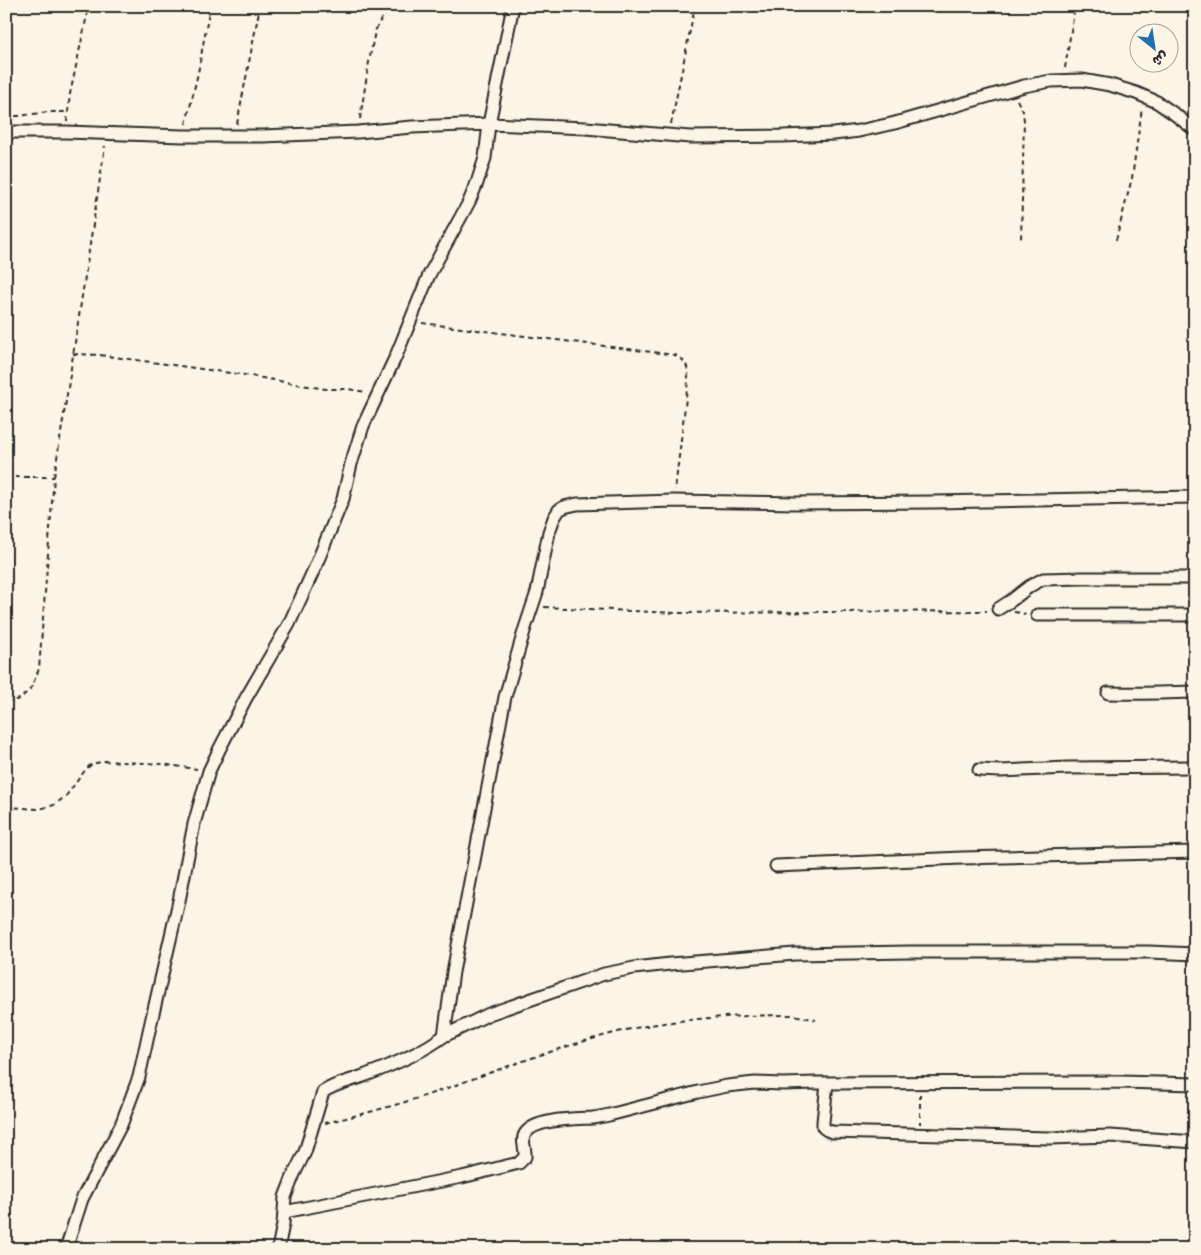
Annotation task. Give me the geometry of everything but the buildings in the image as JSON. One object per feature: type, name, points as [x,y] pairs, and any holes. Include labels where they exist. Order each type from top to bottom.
[{"type":"street","points":[[66,1249],[82,1199],[114,1139],[140,1077],[176,918],[194,824],[209,771],[246,698],[289,624],[313,574],[343,499],[351,464],[363,426],[396,356],[429,275],[470,202],[485,158],[489,124],[513,6]]},
{"type":"street","points":[[6,132],[235,136],[358,132],[412,127],[489,124],[586,128],[690,137],[834,134],[895,123],[1024,86],[1051,81],[1082,80],[1110,85],[1144,96],[1157,102],[1195,130]]},
{"type":"street","points":[[444,1036],[453,972],[505,698],[541,577],[549,532],[559,510],[577,504],[673,501],[796,503],[1195,497]]},
{"type":"street","points":[[998,609],[1043,579],[1195,578]]},
{"type":"street","points":[[1036,615],[1195,615]]},
{"type":"street","points":[[1108,693],[1195,692]]},
{"type":"street","points":[[979,770],[1195,768]]},
{"type":"street","points":[[776,866],[962,858],[1195,852]]},
{"type":"street","points":[[278,1249],[283,1224],[285,1197],[305,1152],[323,1092],[331,1086],[410,1057],[444,1036],[488,1014],[604,974],[670,964],[795,954],[1150,952],[1195,954]]},
{"type":"street","points":[[284,1212],[462,1177],[519,1163],[526,1157],[524,1134],[533,1127],[549,1121],[595,1118],[715,1088],[762,1083],[1103,1082],[1195,1084]]},
{"type":"street","points":[[827,1083],[822,1122],[823,1127],[832,1132],[1050,1138],[1110,1136],[1195,1142]]},
{"type":"path","points":[[66,132],[70,94],[89,6]]},
{"type":"path","points":[[183,136],[198,73],[210,6]]},
{"type":"path","points":[[235,136],[260,6]]},
{"type":"path","points":[[358,132],[375,30],[388,6]]},
{"type":"path","points":[[669,135],[695,6]]},
{"type":"path","points":[[1064,81],[1075,6]]},
{"type":"path","points":[[1010,90],[1024,111],[1021,239]]},
{"type":"path","points":[[1116,240],[1132,178],[1144,96]]},
{"type":"path","points":[[6,116],[68,112]]},
{"type":"path","points":[[6,702],[20,699],[31,688],[39,669],[54,477],[106,134]]},
{"type":"path","points":[[409,321],[664,353],[683,359],[687,364],[688,381],[673,501]]},
{"type":"path","points":[[73,354],[100,355],[245,375],[308,386],[348,389],[378,394]]},
{"type":"path","points":[[6,477],[54,477]]},
{"type":"path","points":[[532,607],[676,613],[992,611],[998,609],[1036,615]]},
{"type":"path","points":[[6,807],[39,809],[54,805],[66,796],[86,769],[98,762],[161,764],[209,771]]},
{"type":"path","points":[[313,1126],[413,1099],[571,1045],[628,1030],[706,1018],[785,1015],[816,1020]]},
{"type":"path","points":[[920,1083],[920,1134]]}]
